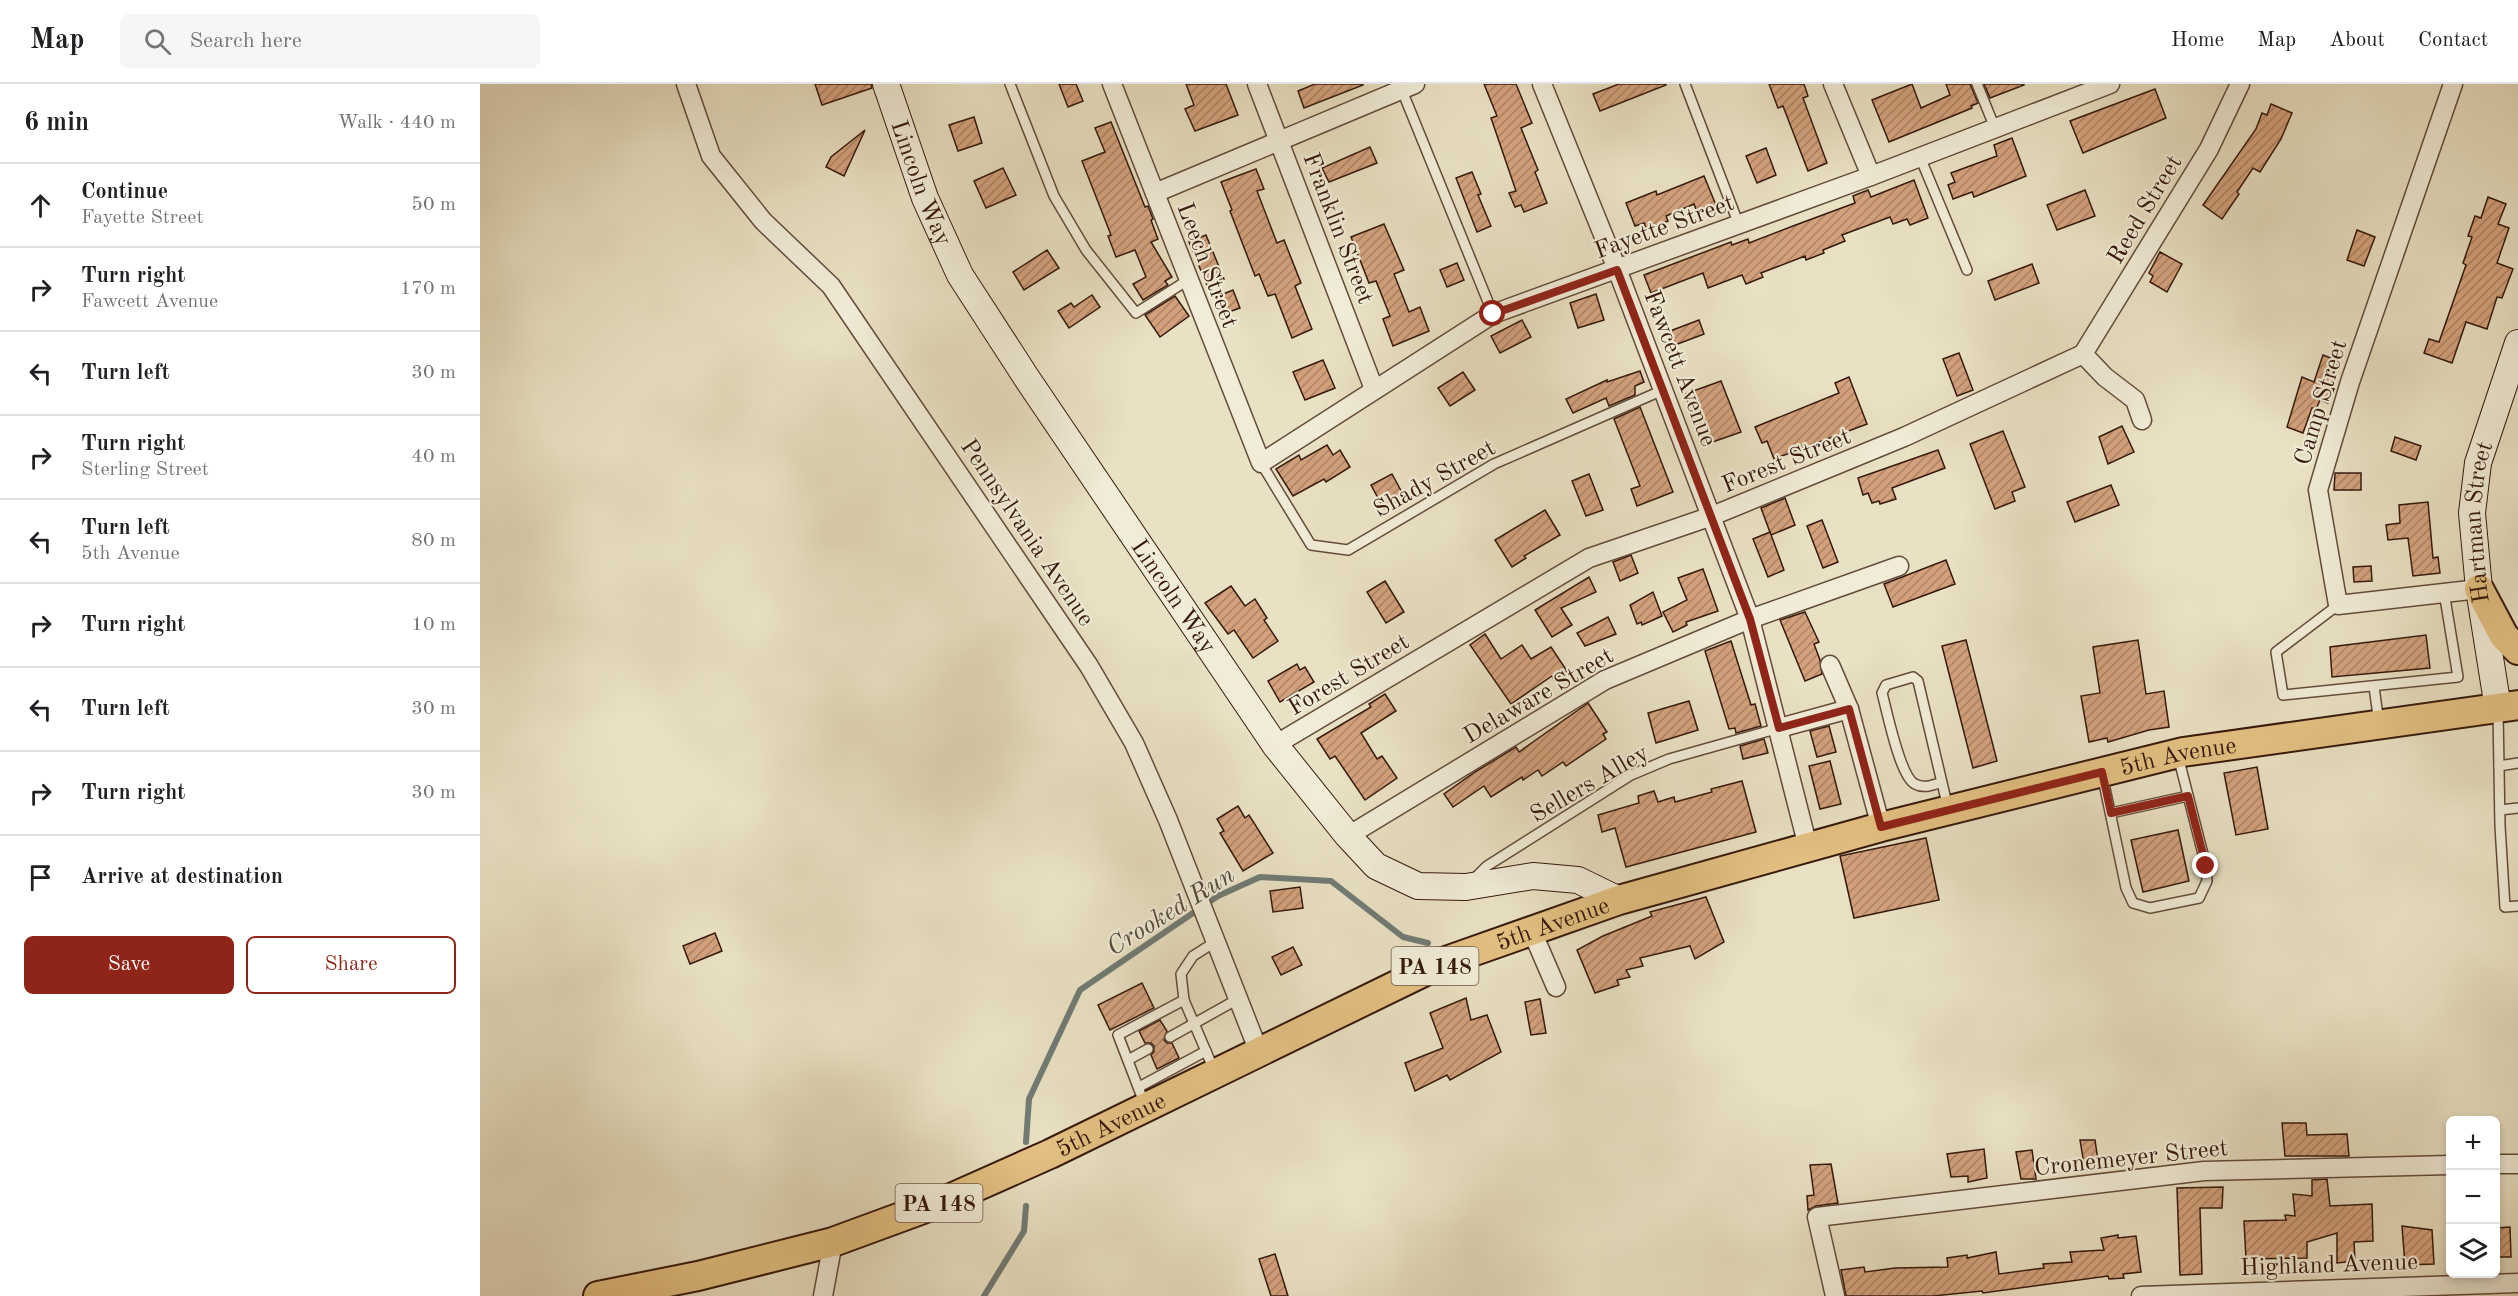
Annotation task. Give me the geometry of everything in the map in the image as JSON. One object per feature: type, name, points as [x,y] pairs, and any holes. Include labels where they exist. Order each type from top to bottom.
[{"type":"main road","name":"Lincoln Way","points":[[886,84],[925,198],[960,275],[1026,377],[1275,745],[1348,836],[1376,866],[1418,886],[1466,887],[1533,876],[1578,880],[1619,900]]},
{"type":"main road","name":"Hartman Street","points":[[2508,707],[2479,589],[2472,513],[2478,464],[2518,343]]},
{"type":"main road","points":[[2479,589],[2504,636],[2518,650]]},
{"type":"main road","name":"5th Avenue","points":[[598,1296],[698,1276],[833,1242],[942,1202],[1050,1154],[1143,1097],[1211,1062],[1259,1052],[1446,961],[1531,929],[1619,900],[1881,827],[2177,753],[2508,707]]},
{"type":"street","name":"Pennsylvania Avenue","points":[[686,84],[711,156],[763,221],[831,286],[1089,666],[1134,743],[1168,820],[1259,1052]]},
{"type":"street","name":"Leech Street","points":[[1112,84],[1261,463]]},
{"type":"street","name":"Franklin Street","points":[[1257,84],[1374,389]]},
{"type":"street","name":"Fawcett Avenue","points":[[1542,84],[1664,390],[1750,619],[1809,847]]},
{"type":"street","points":[[1833,84],[1871,176]]},
{"type":"street","name":"Fayette Street","points":[[1261,463],[1493,314],[1871,176],[2109,84]]},
{"type":"street","name":"Reed Street","points":[[2083,354],[2209,149],[2240,84]]},
{"type":"street","name":"Camp Street","points":[[2338,604],[2319,490],[2349,382],[2452,84]]},
{"type":"street","points":[[1155,193],[1405,86]]},
{"type":"street","name":"Forest Street","points":[[1275,745],[1589,558],[1712,516],[1904,437],[2083,354]]},
{"type":"street","points":[[2083,354],[2105,377],[2135,400],[2142,420]]},
{"type":"street","name":"Delaware Street","points":[[1348,836],[1605,680],[1750,619],[1899,566]]},
{"type":"street","points":[[2338,604],[2479,589]]},
{"type":"street","points":[[1830,665],[1849,709],[1881,827]]},
{"type":"street","points":[[1779,728],[1849,709]]},
{"type":"street","points":[[1531,929],[1556,987]]},
{"type":"street","points":[[2500,1164],[2518,1164]]},
{"type":"street","name":"Cronemeyer Street","points":[[1835,1296],[1817,1217],[2204,1170],[2446,1165]]},
{"type":"street","points":[[823,1296],[833,1242]]},
{"type":"street","name":"Highland Avenue","points":[[2153,1295],[2452,1279],[2518,1283]]},
{"type":"lane","points":[[1010,84],[1054,196],[1086,250],[1136,313],[1188,279]]},
{"type":"lane","points":[[1685,84],[1739,225]]},
{"type":"lane","points":[[1977,84],[1995,128]]},
{"type":"lane","points":[[1405,86],[1493,314]]},
{"type":"lane","points":[[1920,157],[1967,270]]},
{"type":"lane","name":"Shady Street","points":[[1261,463],[1311,544],[1348,550],[1494,464],[1664,390]]},
{"type":"lane","points":[[2338,604],[2276,652],[2283,695],[2458,677],[2444,592]]},
{"type":"lane","points":[[1942,782],[1925,787],[1914,784],[1905,772],[1882,693],[1886,685],[1913,676],[1918,681],[1949,810]]},
{"type":"lane","points":[[2374,687],[2379,725]]},
{"type":"lane","points":[[2508,707],[2499,766],[2500,810],[2505,907],[2518,906]]},
{"type":"lane","name":"Sellers Alley","points":[[1466,887],[1487,866],[1631,775],[1670,759],[1779,728]]},
{"type":"lane","points":[[2102,772],[2126,888],[2133,903],[2150,908],[2199,898],[2207,881],[2206,866],[2177,753]]},
{"type":"lane","points":[[2499,766],[2518,763]]},
{"type":"lane","points":[[2111,813],[2188,796]]},
{"type":"lane","points":[[2500,810],[2518,808]]},
{"type":"lane","points":[[1211,1062],[1184,1000],[1181,974],[1193,956],[1215,942]]},
{"type":"lane","points":[[1170,1038],[1238,999]]},
{"type":"lane","points":[[1143,1097],[1118,1035],[1184,1000]]},
{"type":"lane","points":[[1128,1060],[1148,1049]]},
{"type":"building","points":[[815,84],[871,84],[872,88],[822,105]]},
{"type":"building","points":[[1059,84],[1076,84],[1083,101],[1068,107]]},
{"type":"building","points":[[1186,84],[1226,84],[1238,115],[1195,131],[1185,109],[1194,105]]},
{"type":"building","points":[[1315,84],[1363,85],[1304,108],[1298,91]]},
{"type":"building","points":[[1484,84],[1516,84],[1532,123],[1521,128],[1538,170],[1535,172],[1547,203],[1524,212],[1521,205],[1515,207],[1509,193],[1516,191],[1491,118],[1497,116]]},
{"type":"building","points":[[1619,84],[1666,85],[1600,111],[1593,94]]},
{"type":"building","points":[[1769,84],[1804,84],[1808,96],[1803,98],[1827,163],[1808,171],[1783,106],[1778,108]]},
{"type":"building","points":[[1912,84],[1921,108],[1950,95],[1946,84],[1970,84],[1978,103],[1971,106],[1972,108],[1889,142],[1872,100]]},
{"type":"building","points":[[1984,84],[2024,84],[2024,85],[1990,98]]},
{"type":"building","points":[[2155,89],[2166,118],[2083,153],[2070,121]]},
{"type":"building","points":[[2271,104],[2292,113],[2281,139],[2260,172],[2253,168],[2222,219],[2203,205],[2256,129],[2262,113],[2267,115]]},
{"type":"building","points":[[974,117],[982,143],[958,151],[949,125]]},
{"type":"building","points":[[1111,122],[1145,207],[1148,206],[1153,219],[1151,220],[1158,239],[1151,242],[1172,277],[1165,281],[1168,285],[1143,300],[1133,284],[1146,277],[1135,250],[1116,257],[1108,236],[1111,235],[1082,161],[1105,152],[1095,128]]},
{"type":"building","points":[[865,130],[844,176],[826,167],[831,157]]},
{"type":"building","points":[[2012,138],[2026,176],[1974,197],[1972,192],[1953,199],[1948,185],[1955,182],[1951,173],[1997,156],[1994,145]]},
{"type":"building","points":[[1370,147],[1377,163],[1329,182],[1322,168]]},
{"type":"building","points":[[1766,148],[1776,175],[1757,183],[1746,156]]},
{"type":"building","points":[[1003,168],[1016,195],[986,208],[974,181]]},
{"type":"building","points":[[1256,169],[1264,189],[1257,191],[1277,243],[1284,240],[1301,283],[1295,286],[1312,329],[1292,338],[1275,294],[1268,296],[1259,274],[1255,276],[1221,182]]},
{"type":"building","points":[[1472,172],[1481,194],[1478,195],[1491,226],[1477,232],[1456,178]]},
{"type":"building","points":[[1704,176],[1716,205],[1697,212],[1694,204],[1666,216],[1668,221],[1647,230],[1644,223],[1635,226],[1626,203],[1656,191],[1657,195]]},
{"type":"building","points":[[1914,180],[1928,218],[1910,225],[1907,219],[1893,224],[1890,217],[1842,235],[1845,241],[1823,250],[1824,253],[1806,260],[1805,256],[1761,273],[1763,277],[1746,284],[1742,275],[1708,288],[1703,273],[1651,293],[1644,275],[1731,242],[1732,245],[1748,239],[1749,243],[1855,203],[1853,196],[1868,190],[1871,197]]},
{"type":"building","points":[[2085,190],[2095,216],[2057,230],[2047,205]]},
{"type":"building","points":[[2488,197],[2506,204],[2498,224],[2509,228],[2497,263],[2513,269],[2502,298],[2497,297],[2487,329],[2466,322],[2452,363],[2424,353],[2429,339],[2439,342],[2466,265],[2463,263],[2472,237],[2468,236],[2475,216],[2481,218]]},
{"type":"building","points":[[1384,224],[1404,270],[1394,274],[1409,312],[1420,307],[1429,331],[1393,346],[1383,319],[1390,316],[1376,281],[1369,283],[1351,237]]},
{"type":"building","points":[[2357,230],[2375,237],[2364,266],[2347,260]]},
{"type":"building","points":[[1206,235],[1224,279],[1207,285],[1189,242]]},
{"type":"building","points":[[1047,250],[1059,268],[1024,290],[1013,272]]},
{"type":"building","points":[[2160,252],[2182,264],[2167,292],[2150,282],[2153,276],[2149,273]]},
{"type":"building","points":[[1457,263],[1464,280],[1447,287],[1440,270]]},
{"type":"building","points":[[2032,264],[2039,283],[1995,300],[1988,281]]},
{"type":"building","points":[[1233,290],[1240,308],[1223,314],[1216,297]]},
{"type":"building","points":[[1596,294],[1604,320],[1578,328],[1570,303]]},
{"type":"building","points":[[1092,295],[1100,307],[1069,328],[1058,311],[1071,303],[1074,307]]},
{"type":"building","points":[[1175,296],[1189,316],[1160,337],[1145,315]]},
{"type":"building","points":[[1522,320],[1531,337],[1500,353],[1491,336]]},
{"type":"building","points":[[1699,320],[1704,334],[1675,345],[1670,331]]},
{"type":"building","points":[[1959,353],[1973,390],[1957,396],[1943,359]]},
{"type":"building","points":[[2323,355],[2338,361],[2329,387],[2334,389],[2328,403],[2320,400],[2316,409],[2312,408],[2303,433],[2287,427],[2302,377],[2314,382]]},
{"type":"building","points":[[1323,360],[1335,388],[1305,400],[1293,372]]},
{"type":"building","points":[[1640,371],[1644,382],[1635,386],[1635,395],[1609,406],[1606,398],[1573,413],[1566,399],[1607,380],[1607,382]]},
{"type":"building","points":[[1463,372],[1475,390],[1450,406],[1438,388]]},
{"type":"building","points":[[1849,377],[1867,424],[1774,459],[1767,441],[1762,443],[1755,427],[1839,393],[1835,383]]},
{"type":"building","points":[[1721,381],[1741,432],[1704,445],[1685,394]]},
{"type":"building","points":[[1640,407],[1673,492],[1637,506],[1631,489],[1640,486],[1614,419]]},
{"type":"building","points":[[2122,426],[2134,452],[2108,464],[2099,437]]},
{"type":"building","points":[[2003,431],[2025,487],[2012,492],[2015,501],[1995,509],[1970,444]]},
{"type":"building","points":[[2395,437],[2421,446],[2416,460],[2391,451]]},
{"type":"building","points":[[1327,445],[1333,455],[1340,450],[1350,467],[1326,482],[1324,479],[1293,496],[1276,469],[1299,455],[1301,460]]},
{"type":"building","points":[[1938,450],[1945,468],[1892,488],[1896,499],[1880,504],[1879,501],[1872,503],[1868,493],[1863,495],[1858,478]]},
{"type":"building","points":[[2335,473],[2361,473],[2361,490],[2334,490]]},
{"type":"building","points":[[1392,474],[1405,498],[1384,509],[1371,485]]},
{"type":"building","points":[[1589,474],[1603,510],[1586,516],[1572,481]]},
{"type":"building","points":[[2111,485],[2119,505],[2075,522],[2067,502]]},
{"type":"building","points":[[1785,498],[1795,525],[1771,535],[1761,508]]},
{"type":"building","points":[[2428,502],[2433,558],[2438,557],[2440,573],[2413,576],[2408,538],[2388,540],[2386,525],[2400,523],[2399,505]]},
{"type":"building","points":[[1545,510],[1560,535],[1524,556],[1526,558],[1512,567],[1495,540]]},
{"type":"building","points":[[1822,520],[1838,562],[1823,568],[1807,526]]},
{"type":"building","points":[[1770,532],[1784,570],[1768,577],[1753,539]]},
{"type":"building","points":[[1631,555],[1638,573],[1620,581],[1613,562]]},
{"type":"building","points":[[1946,560],[1955,584],[1893,607],[1884,584]]},
{"type":"building","points":[[2371,566],[2372,581],[2354,582],[2353,567]]},
{"type":"building","points":[[1703,569],[1718,611],[1686,622],[1687,625],[1673,632],[1663,612],[1687,600],[1678,578]]},
{"type":"building","points":[[1589,577],[1596,592],[1561,608],[1572,625],[1552,637],[1535,610]]},
{"type":"building","points":[[1385,581],[1404,612],[1386,623],[1367,592]]},
{"type":"building","points":[[1231,586],[1245,606],[1255,599],[1267,618],[1264,620],[1278,641],[1253,658],[1234,630],[1228,634],[1205,603]]},
{"type":"building","points":[[1653,592],[1662,616],[1642,625],[1641,622],[1637,624],[1630,605]]},
{"type":"building","points":[[1805,612],[1819,642],[1814,644],[1822,674],[1805,681],[1780,620]]},
{"type":"building","points":[[1608,617],[1616,634],[1585,646],[1577,633]]},
{"type":"building","points":[[1485,634],[1501,659],[1522,645],[1531,659],[1551,647],[1567,671],[1554,680],[1552,676],[1511,704],[1470,645]]},
{"type":"building","points":[[2426,635],[2430,668],[2332,677],[2330,647]]},
{"type":"building","points":[[1966,640],[1997,761],[1973,768],[1942,646]]},
{"type":"building","points":[[2138,640],[2146,694],[2164,691],[2169,727],[2149,730],[2108,742],[2107,738],[2089,742],[2081,696],[2100,693],[2093,647]]},
{"type":"building","points":[[1731,641],[1751,705],[1755,704],[1761,726],[1736,733],[1735,728],[1729,729],[1705,651]]},
{"type":"building","points":[[1297,664],[1300,670],[1305,667],[1314,682],[1280,702],[1268,681]]},
{"type":"building","points":[[1385,694],[1396,711],[1361,733],[1377,759],[1382,756],[1397,778],[1365,800],[1335,756],[1330,759],[1317,739],[1371,707],[1369,704]]},
{"type":"building","points":[[1689,701],[1698,730],[1656,743],[1648,713]]},
{"type":"building","points":[[1588,703],[1607,732],[1603,734],[1606,739],[1566,766],[1563,762],[1542,776],[1538,770],[1523,780],[1522,777],[1491,797],[1484,786],[1453,807],[1444,794],[1516,747],[1519,752]]},
{"type":"building","points":[[1829,726],[1836,752],[1817,757],[1810,731]]},
{"type":"building","points":[[1764,739],[1768,753],[1743,759],[1740,746]]},
{"type":"building","points":[[1830,761],[1841,804],[1820,809],[1809,766]]},
{"type":"building","points":[[2257,767],[2268,829],[2236,835],[2224,773]]},
{"type":"building","points":[[1742,781],[1756,832],[1626,867],[1615,828],[1602,832],[1598,815],[1639,803],[1638,796],[1654,791],[1658,802],[1674,797],[1675,802]]},
{"type":"building","points":[[1238,806],[1245,818],[1249,815],[1273,853],[1243,871],[1220,833],[1224,831],[1217,819]]},
{"type":"building","points":[[2178,830],[2189,881],[2143,892],[2131,840]]},
{"type":"building","points":[[1926,838],[1939,900],[1854,918],[1840,856]]},
{"type":"building","points":[[1300,887],[1303,908],[1273,912],[1270,891]]},
{"type":"building","points":[[1706,897],[1724,942],[1695,959],[1690,946],[1640,958],[1643,966],[1626,970],[1630,977],[1617,980],[1619,985],[1595,993],[1577,950],[1603,936],[1652,916],[1650,912]]},
{"type":"building","points":[[715,933],[722,951],[690,964],[683,946]]},
{"type":"building","points":[[1293,947],[1302,965],[1281,975],[1272,957]]},
{"type":"building","points":[[1142,983],[1154,1008],[1110,1030],[1098,1005]]},
{"type":"building","points":[[1466,998],[1471,1020],[1487,1015],[1501,1052],[1450,1080],[1447,1075],[1415,1091],[1405,1063],[1443,1048],[1430,1013]]},
{"type":"building","points":[[1540,999],[1546,1033],[1531,1035],[1525,1002]]},
{"type":"building","points":[[1160,1020],[1167,1031],[1164,1040],[1172,1043],[1179,1058],[1157,1069],[1151,1055],[1154,1052],[1154,1046],[1151,1043],[1145,1043],[1139,1031]]},
{"type":"building","points":[[2282,1123],[2306,1123],[2307,1135],[2347,1134],[2349,1156],[2285,1156]]},
{"type":"building","points":[[2080,1140],[2095,1140],[2099,1168],[2085,1170]]},
{"type":"building","points":[[1984,1149],[1987,1178],[1968,1182],[1968,1176],[1951,1177],[1947,1154]]},
{"type":"building","points":[[2032,1150],[2036,1179],[2021,1179],[2016,1152]]},
{"type":"building","points":[[1831,1164],[1838,1203],[1816,1206],[1808,1210],[1807,1196],[1814,1195],[1810,1165]]},
{"type":"building","points":[[2327,1179],[2330,1206],[2372,1204],[2373,1241],[2354,1242],[2355,1261],[2337,1263],[2337,1233],[2307,1242],[2307,1258],[2246,1259],[2244,1221],[2286,1220],[2285,1215],[2295,1216],[2293,1194],[2312,1196],[2312,1180]]},
{"type":"building","points":[[2223,1187],[2222,1208],[2200,1208],[2202,1274],[2180,1275],[2177,1188]]},
{"type":"building","points":[[2402,1226],[2432,1230],[2434,1264],[2405,1265]]},
{"type":"building","points":[[2510,1227],[2511,1257],[2500,1257],[2500,1228]]},
{"type":"building","points":[[2118,1235],[2118,1238],[2136,1236],[2141,1272],[2123,1274],[2124,1278],[2109,1279],[2108,1276],[1983,1293],[1982,1291],[1933,1296],[1846,1296],[1841,1270],[1864,1267],[1865,1272],[1895,1268],[1948,1267],[1947,1258],[1967,1255],[1967,1258],[1996,1252],[1999,1274],[2044,1268],[2043,1264],[2072,1262],[2070,1252],[2104,1250],[2101,1238]]},
{"type":"building","points":[[1275,1254],[1288,1296],[1271,1296],[1259,1259]]},
{"type":"waterway","name":"Crooked Run","points":[[1026,1142],[1029,1099],[1080,990],[1218,896],[1260,877],[1331,881],[1403,937],[1428,943]]},
{"type":"waterway","name":"Crooked Run","points":[[984,1296],[1024,1231],[1026,1206]]},
{"type":"route","points":[[1493,314],[1617,270],[1750,619],[1779,728],[1849,709],[1881,827],[2102,772],[2111,813],[2188,796],[2206,866]]}]
